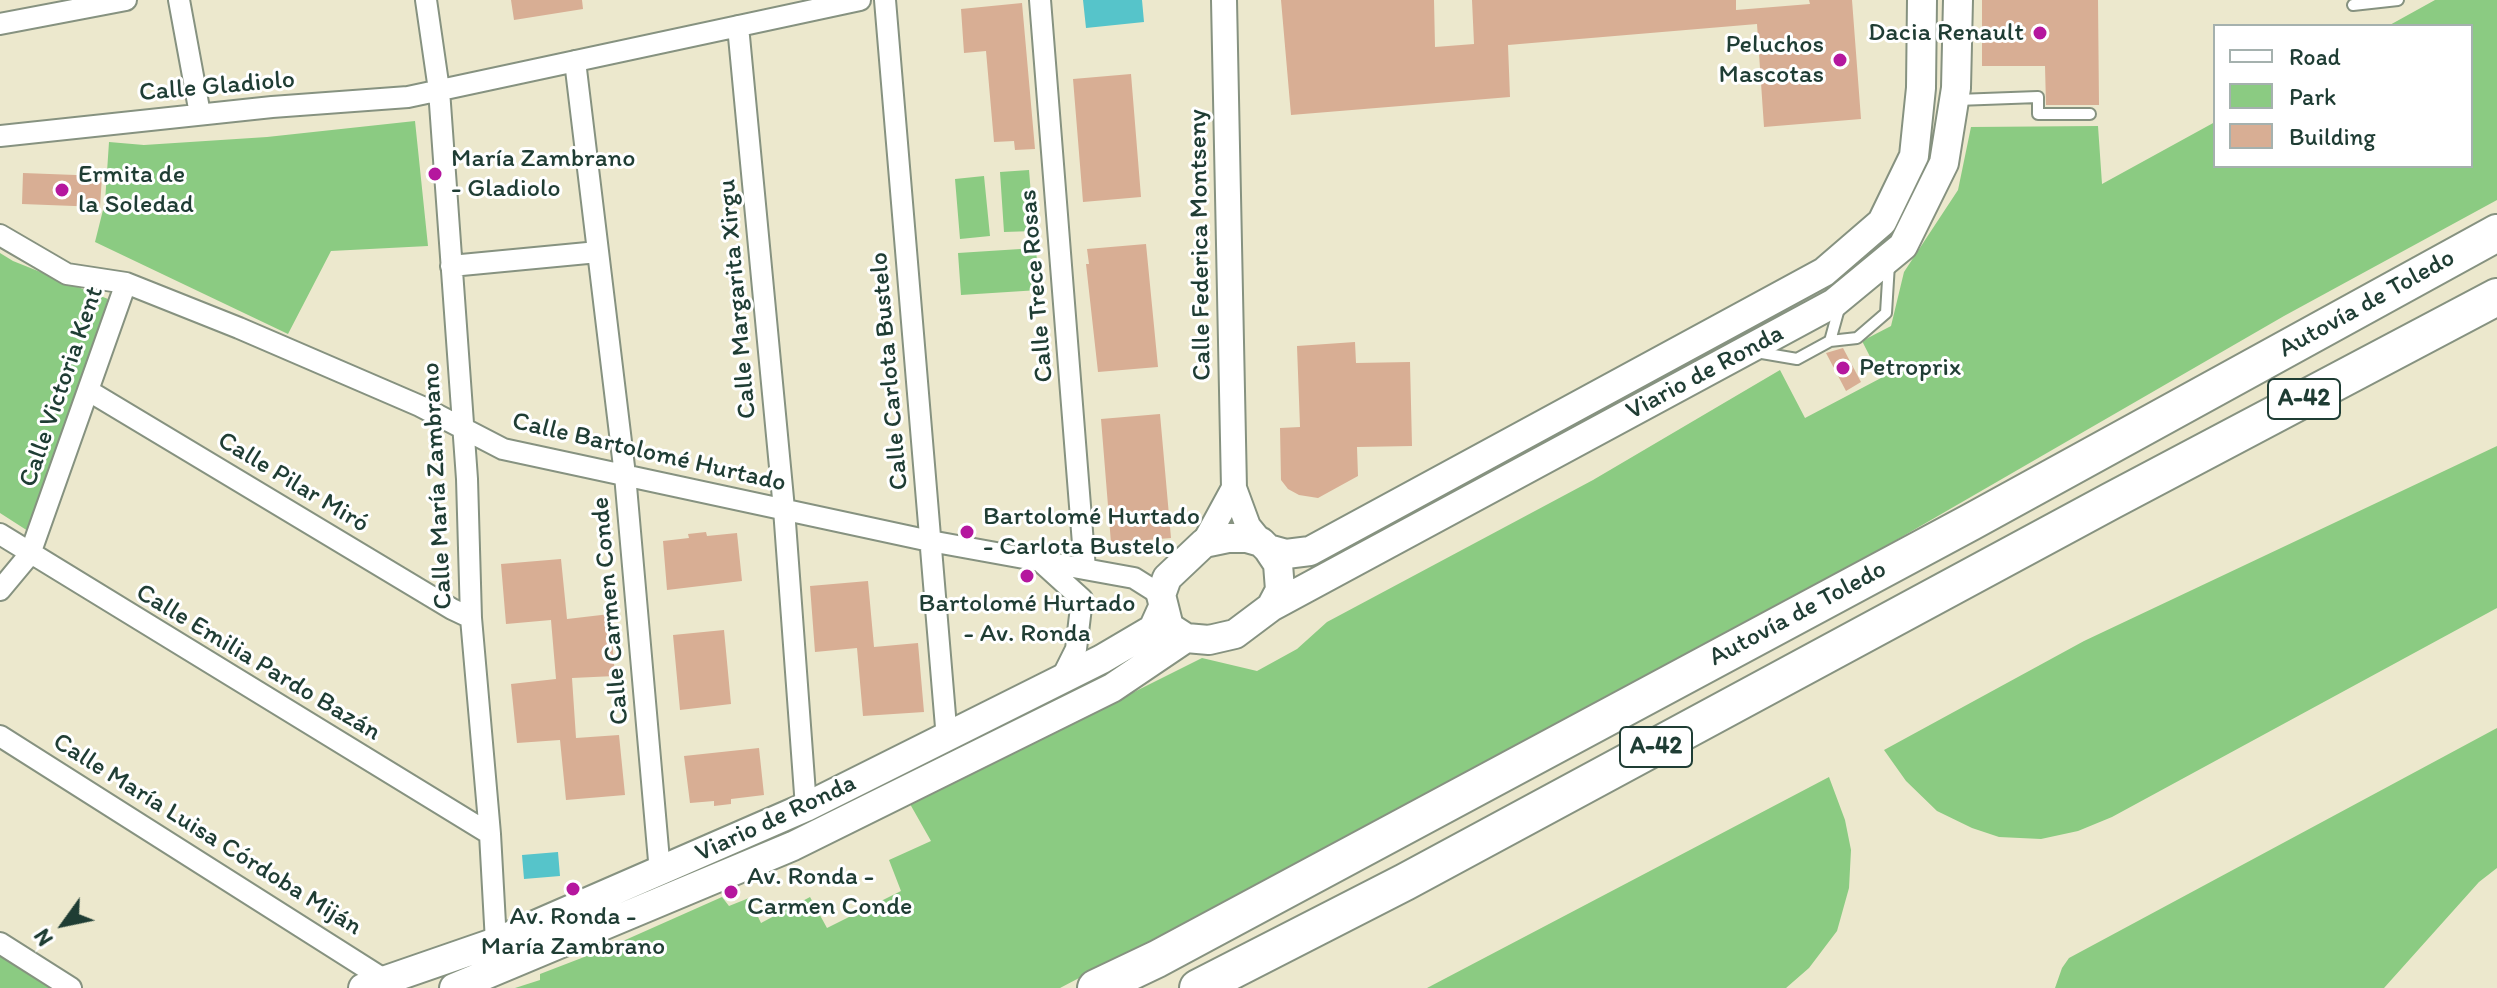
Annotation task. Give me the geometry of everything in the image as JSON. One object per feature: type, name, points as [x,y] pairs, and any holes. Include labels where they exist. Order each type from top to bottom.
[{"type":"highway","name":"Autovía de Toledo","points":[[1096,988],[1157,959],[1971,522],[2497,233]]},
{"type":"highway","name":"Autovía de Toledo","points":[[1198,988],[1405,882],[2111,501],[2497,297]]},
{"type":"main road","name":"Viario de Ronda","points":[[1265,546],[1286,554],[1310,551],[1824,272],[1882,222],[1914,156],[1921,88],[1922,0]]},
{"type":"main road","name":"Viario de Ronda","points":[[1271,607],[1843,295],[1903,246],[1944,163],[1955,100],[1958,0]]},
{"type":"main road","points":[[1247,538],[1265,546],[1278,564],[1280,590],[1271,607],[1235,634],[1209,640],[1186,638],[1169,627],[1162,601],[1167,578],[1204,543],[1247,538]]},
{"type":"main road","name":"Viario de Ronda","points":[[454,988],[500,955],[660,872],[806,807],[947,739],[1153,629],[1162,601]]},
{"type":"main road","name":"Viario de Ronda","points":[[374,984],[500,955],[793,846],[1112,688],[1186,638]]},
{"type":"street","points":[[0,24],[126,0]]},
{"type":"street","points":[[179,0],[200,114]]},
{"type":"street","name":"Calle María Zambrano","points":[[426,0],[439,90],[463,428],[471,618],[500,955]]},
{"type":"street","name":"Calle Gladiolo","points":[[0,136],[272,107],[380,101],[860,0]]},
{"type":"street","name":"Calle Carlota Bustelo","points":[[885,0],[947,739]]},
{"type":"street","name":"Calle Trece Rosas","points":[[1040,0],[1085,569]]},
{"type":"street","name":"Calle Federica Montseny","points":[[1224,0],[1234,488],[1248,526],[1265,546]]},
{"type":"street","name":"Calle Margarita Xirgu","points":[[738,26],[784,509],[806,807]]},
{"type":"street","name":"Calle Carmen Conde","points":[[575,61],[625,475],[660,872]]},
{"type":"street","name":"Calle Bartolomé Hurtado","points":[[0,235],[67,274],[126,283],[378,388],[503,449],[930,541],[1134,578],[1177,566]]},
{"type":"street","points":[[451,266],[598,252]]},
{"type":"street","name":"Calle Victoria Kent","points":[[0,590],[30,554],[126,283]]},
{"type":"street","name":"Calle Pilar Miró","points":[[89,391],[471,618]]},
{"type":"street","name":"Calle Federica Montseny","points":[[1204,543],[1234,488]]},
{"type":"street","name":"Calle Emilia Pardo Bazán","points":[[0,534],[490,834]]},
{"type":"street","points":[[1039,560],[1082,599],[1076,649],[1061,679]]},
{"type":"street","name":"Calle Bartolomé Hurtado","points":[[1134,578],[1162,601]]},
{"type":"street","name":"Calle María Luisa Córdoba Miján","points":[[0,736],[374,984]]},
{"type":"street","points":[[0,943],[71,988]]},
{"type":"lane","points":[[2353,5],[2398,0]]},
{"type":"lane","points":[[1955,100],[2038,97],[2038,114],[2090,114]]},
{"type":"lane","points":[[1746,350],[1797,359],[1830,341],[1857,338],[1886,313],[1889,257]]},
{"type":"lane","points":[[1830,341],[1843,295]]},
{"type":"green space","points":[[2435,0],[2497,0],[2497,200],[2284,316],[1860,561],[1530,742],[1060,988],[515,988],[540,980],[540,974],[722,897],[729,906],[749,898],[761,923],[810,897],[827,928],[901,891],[889,860],[931,841],[910,804],[1202,658],[1257,671],[1297,649],[1327,622],[1593,480],[1780,370],[1805,418],[1881,378],[1862,341],[1891,326],[1904,272],[1958,190],[1971,127],[2098,126],[2102,184],[2213,123],[2213,168],[2473,168],[2473,24],[2392,24]]},
{"type":"green space","points":[[415,121],[428,246],[331,251],[288,334],[95,242],[105,202],[109,142],[144,145],[267,137]]},
{"type":"green space","points":[[1029,170],[1034,231],[1004,232],[1000,172]]},
{"type":"green space","points":[[984,176],[990,236],[960,239],[955,179]]},
{"type":"green space","points":[[1036,248],[1039,290],[961,295],[958,253]]},
{"type":"green space","points":[[0,253],[108,299],[28,531],[0,513]]},
{"type":"green space","points":[[2497,446],[2497,608],[2112,817],[2078,831],[2041,839],[1999,837],[1937,811],[1906,781],[1884,750],[2084,641]]},
{"type":"green space","points":[[2497,728],[2497,868],[2479,882],[2384,988],[2055,988],[2069,958]]},
{"type":"green space","points":[[1829,777],[1845,820],[1851,850],[1849,888],[1837,931],[1809,968],[1786,988],[1427,988]]},
{"type":"green space","points":[[0,956],[51,988],[0,988]]},
{"type":"water","points":[[1083,0],[1142,0],[1144,22],[1086,28]]},
{"type":"water","points":[[558,852],[560,876],[524,879],[522,855]]},
{"type":"building","points":[[511,0],[582,0],[583,9],[514,20]]},
{"type":"building","points":[[1281,0],[1434,0],[1435,47],[1474,44],[1472,0],[1736,0],[1736,10],[1810,4],[1809,0],[1852,0],[1861,119],[1764,127],[1757,24],[1508,45],[1510,97],[1291,115]]},
{"type":"building","name":"Dacia Renault","points":[[1982,0],[2098,0],[2099,105],[2046,105],[2045,66],[1982,66]]},
{"type":"building","points":[[1022,3],[1035,149],[1015,150],[1014,141],[994,142],[986,51],[964,53],[961,9]]},
{"type":"building","points":[[1131,74],[1141,197],[1083,202],[1073,79]]},
{"type":"building","name":"Ermita de la Soledad","points":[[23,173],[102,176],[100,207],[22,204]]},
{"type":"building","points":[[1146,244],[1158,367],[1098,372],[1087,249]]},
{"type":"building","points":[[1355,342],[1356,363],[1410,362],[1412,446],[1357,447],[1358,476],[1318,498],[1299,495],[1288,489],[1281,480],[1280,428],[1300,427],[1297,346]]},
{"type":"building","name":"Petroprix","points":[[1843,348],[1861,382],[1846,391],[1826,353]]},
{"type":"building","points":[[1160,414],[1171,538],[1111,543],[1101,419]]},
{"type":"building","points":[[706,532],[707,536],[737,533],[742,581],[667,590],[663,541]]},
{"type":"building","points":[[561,559],[567,619],[610,614],[615,676],[572,678],[576,738],[619,735],[625,795],[566,800],[560,740],[517,743],[511,684],[556,679],[551,620],[506,624],[501,564]]},
{"type":"building","points":[[868,581],[874,647],[918,643],[924,712],[863,716],[857,648],[815,652],[810,586]]},
{"type":"building","points":[[724,630],[731,704],[680,710],[673,635]]},
{"type":"building","points":[[759,748],[764,795],[731,799],[731,804],[714,806],[714,801],[690,803],[684,756]]},
{"type":"place","name":"Dacia Renault","points":[[2040,33]]},
{"type":"place","name":"Peluchos Mascotas","points":[[1840,60]]},
{"type":"place","name":"María Zambrano - Gladiolo","points":[[435,174]]},
{"type":"place","name":"Ermita de la Soledad","points":[[62,190]]},
{"type":"place","name":"Petroprix","points":[[1843,368]]},
{"type":"place","name":"Bartolomé Hurtado - Carlota Bustelo","points":[[967,532]]},
{"type":"place","name":"Bartolomé Hurtado - Av. Ronda","points":[[1027,576]]},
{"type":"place","name":"Av. Ronda - María Zambrano","points":[[573,889]]},
{"type":"place","name":"Av. Ronda - Carmen Conde","points":[[731,892]]}]
